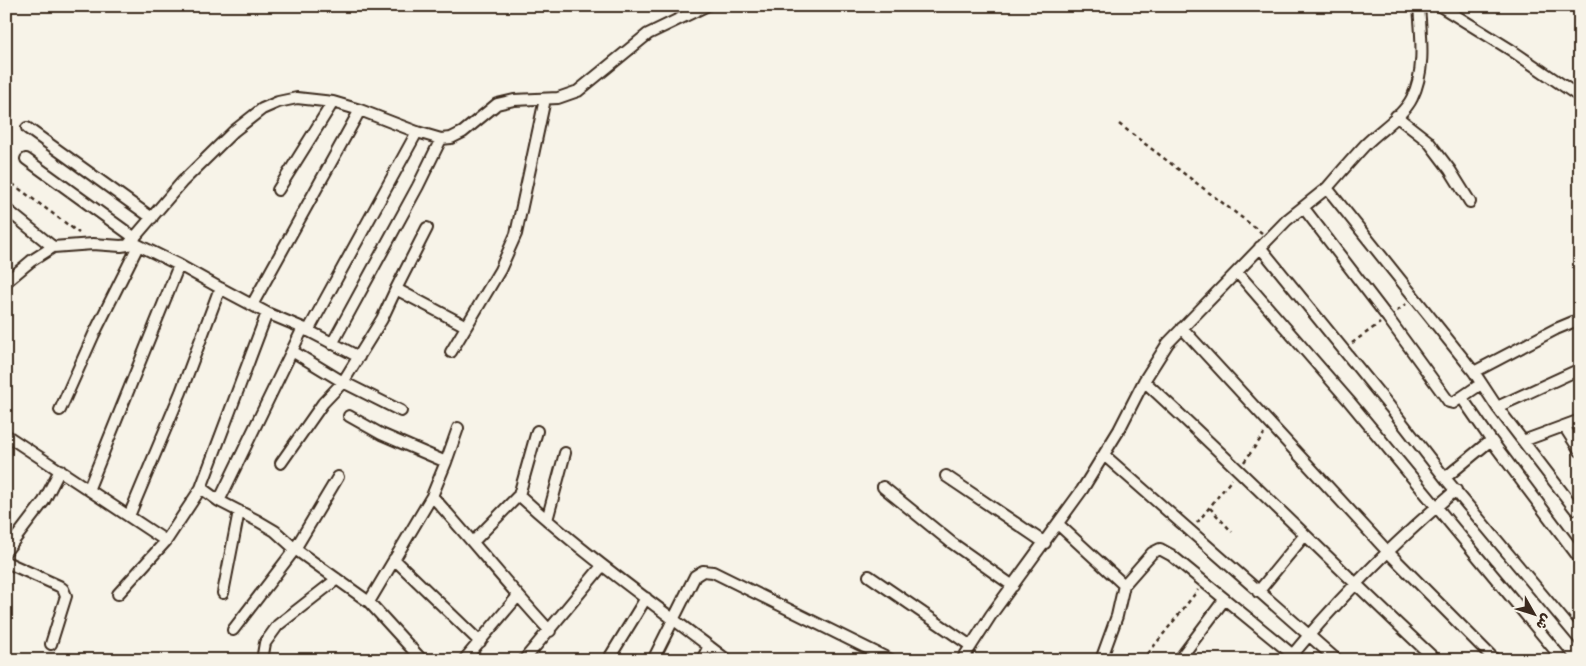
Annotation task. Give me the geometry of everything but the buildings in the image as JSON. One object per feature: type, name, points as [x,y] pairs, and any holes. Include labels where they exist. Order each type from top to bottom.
[{"type":"street","points":[[60,410],[135,242],[182,182],[228,137],[262,109],[278,102],[297,98],[333,102],[360,110],[417,132],[441,139],[451,138],[463,132],[497,104],[514,100],[568,96],[578,91],[648,34],[706,6]]},
{"type":"street","points":[[962,660],[1012,586],[1045,543],[1104,455],[1144,381],[1168,343],[1269,238],[1327,188],[1367,143],[1406,107],[1413,96],[1419,75],[1422,48],[1419,6]]},
{"type":"street","points":[[1440,6],[1496,40],[1580,98]]},
{"type":"street","points":[[451,352],[500,270],[516,234],[545,99]]},
{"type":"street","points":[[278,190],[333,102]]},
{"type":"street","points":[[252,305],[360,110]]},
{"type":"street","points":[[1396,116],[1428,141],[1450,170],[1470,202]]},
{"type":"street","points":[[27,128],[152,218]]},
{"type":"street","points":[[219,501],[292,351],[417,132]]},
{"type":"street","points":[[332,344],[418,186],[441,139]]},
{"type":"street","points":[[26,159],[135,242],[267,313],[359,357]]},
{"type":"street","points":[[1327,188],[1474,372],[1497,407],[1574,508]]},
{"type":"street","points":[[1303,207],[1388,318],[1449,402],[1453,403],[1462,398],[1481,384]]},
{"type":"street","points":[[6,209],[53,247]]},
{"type":"street","points":[[281,463],[323,403],[343,382],[359,357],[382,319],[427,228]]},
{"type":"street","points":[[6,282],[31,261],[53,247],[93,244],[121,246],[135,242]]},
{"type":"street","points":[[1260,247],[1396,414],[1445,478],[1580,640]]},
{"type":"street","points":[[88,488],[179,265]]},
{"type":"street","points":[[1237,272],[1349,401],[1563,660]]},
{"type":"street","points":[[129,516],[181,392],[220,288]]},
{"type":"street","points":[[396,289],[466,326]]},
{"type":"street","points":[[118,594],[166,541],[202,488],[267,313]]},
{"type":"street","points":[[1474,372],[1556,329],[1580,319]]},
{"type":"street","points":[[1182,328],[1388,552],[1495,660]]},
{"type":"street","points":[[292,351],[343,382],[401,411]]},
{"type":"street","points":[[1497,407],[1580,369]]},
{"type":"street","points":[[1144,381],[1304,536],[1436,660]]},
{"type":"street","points":[[1462,398],[1580,559]]},
{"type":"street","points":[[349,416],[381,434],[446,462]]},
{"type":"street","points":[[1523,441],[1580,420]]},
{"type":"street","points":[[1564,426],[1580,451]]},
{"type":"street","points":[[369,602],[432,496],[458,428]]},
{"type":"street","points":[[473,542],[519,495],[537,431]]},
{"type":"street","points":[[6,435],[166,541]]},
{"type":"street","points":[[1445,478],[1491,440]]},
{"type":"street","points":[[547,520],[565,453]]},
{"type":"street","points":[[1104,455],[1337,660]]},
{"type":"street","points":[[6,552],[44,501],[60,470]]},
{"type":"street","points":[[946,476],[1045,543]]},
{"type":"street","points":[[233,630],[295,549],[338,477]]},
{"type":"street","points":[[883,487],[952,543],[1012,586]]},
{"type":"street","points":[[202,488],[219,501],[258,520],[275,531],[295,549],[369,602],[422,660]]},
{"type":"street","points":[[1101,660],[1117,616],[1124,585],[1152,553],[1160,549],[1204,583],[1291,657],[1388,552],[1456,490]]},
{"type":"street","points":[[519,495],[602,566],[728,660]]},
{"type":"street","points":[[432,496],[550,631]]},
{"type":"street","points":[[223,593],[239,511]]},
{"type":"street","points":[[1058,524],[1124,585]]},
{"type":"street","points":[[1258,592],[1304,536]]},
{"type":"street","points":[[394,559],[480,642]]},
{"type":"street","points":[[6,562],[59,586],[66,593],[51,644]]},
{"type":"street","points":[[524,660],[602,566]]},
{"type":"street","points":[[653,660],[695,576],[703,571],[713,572],[891,660]]},
{"type":"street","points":[[868,576],[971,646]]},
{"type":"street","points":[[262,660],[265,643],[271,632],[337,579]]},
{"type":"street","points":[[464,660],[518,596]]},
{"type":"street","points":[[608,660],[646,598]]},
{"type":"street","points":[[1179,660],[1224,600]]},
{"type":"street","points":[[702,660],[709,646]]},
{"type":"path","points":[[1119,124],[1269,238]]},
{"type":"path","points":[[6,178],[93,244]]},
{"type":"path","points":[[1232,532],[1210,508],[1271,425]]},
{"type":"path","points":[[1143,660],[1204,583]]}]
